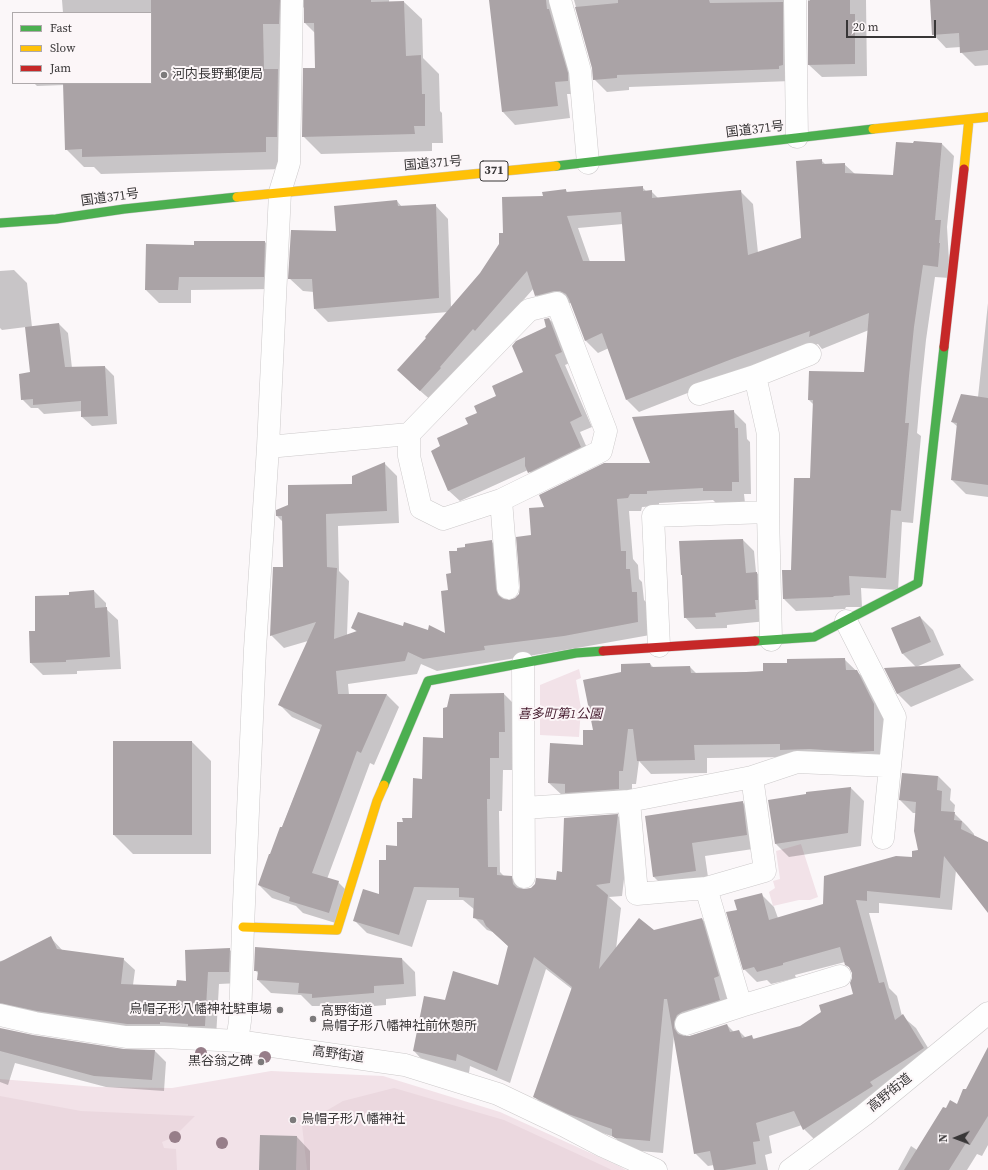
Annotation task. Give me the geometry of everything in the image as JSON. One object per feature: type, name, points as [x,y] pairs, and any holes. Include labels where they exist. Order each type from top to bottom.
[{"type":"main road","name":"国道371号","points":[[0,223],[56,219],[124,209],[280,192],[588,163],[988,117]]},
{"type":"main road","points":[[243,927],[337,930],[377,801],[428,681],[576,653],[659,646],[814,637],[918,583],[968,119]]},
{"type":"street","points":[[237,1041],[240,1021],[256,641],[268,446],[280,192],[289,163],[292,0]]},
{"type":"street","points":[[560,0],[580,72],[588,163]]},
{"type":"street","points":[[795,0],[797,138]]},
{"type":"street","points":[[268,446],[409,434],[529,310],[557,303],[606,431],[601,451],[501,500],[443,520],[422,508],[409,456],[409,434]]},
{"type":"street","points":[[699,394],[755,376],[810,354]]},
{"type":"street","points":[[755,376],[768,434],[771,640]]},
{"type":"street","points":[[501,500],[508,588]]},
{"type":"street","points":[[659,646],[653,516],[768,512]]},
{"type":"street","points":[[846,621],[895,717],[883,838]]},
{"type":"street","points":[[523,663],[524,877]]},
{"type":"street","points":[[524,808],[629,801],[752,777],[797,762],[890,766]]},
{"type":"street","points":[[629,801],[637,894],[706,888],[765,871],[752,777]]},
{"type":"street","points":[[706,888],[741,1006]]},
{"type":"street","points":[[686,1024],[840,976]]},
{"type":"street","name":"高野街道","points":[[790,1170],[864,1115],[988,1013]]},
{"type":"street","name":"高野街道","points":[[0,1015],[35,1023],[126,1037],[164,1037],[237,1041],[405,1065],[498,1094],[603,1146],[656,1170]]},
{"type":"green space","name":"喜多町第1公園","points":[[579,669],[581,678],[576,680],[581,708],[579,737],[540,735],[540,685]]},
{"type":"green space","points":[[801,844],[818,897],[810,900],[799,900],[773,906],[769,892],[775,888],[773,881],[780,879],[776,851]]},
{"type":"green space","name":"烏帽子形八幡神社","points":[[271,1071],[383,1076],[500,1112],[626,1170],[0,1170],[0,1079],[96,1087],[172,1088]]},
{"type":"shaded area","points":[[394,1088],[504,1120],[611,1170],[307,1170],[302,1125],[343,1101]]},
{"type":"shaded area","points":[[0,1096],[81,1111],[195,1116],[174,1137],[162,1142],[164,1148],[176,1149],[177,1170],[0,1170]]},
{"type":"building","points":[[151,0],[280,0],[279,24],[263,24],[264,69],[278,69],[277,137],[266,137],[266,152],[82,157],[82,149],[65,150],[63,84],[152,84]]},
{"type":"building","points":[[304,0],[371,0],[371,2],[404,1],[406,56],[421,55],[422,94],[425,94],[425,126],[414,126],[415,134],[302,137],[303,68],[315,68],[314,23],[304,23]]},
{"type":"building","points":[[489,0],[546,0],[547,9],[549,9],[568,73],[568,81],[555,82],[558,106],[502,112]]},
{"type":"building","points":[[618,0],[709,0],[710,3],[783,2],[783,65],[779,66],[779,69],[617,75],[617,78],[593,80],[592,68],[575,7],[618,3]]},
{"type":"building","points":[[850,0],[850,14],[855,14],[855,64],[808,65],[808,1]]},
{"type":"building","points":[[930,0],[988,0],[988,50],[960,53],[959,33],[932,35]]},
{"type":"building","points":[[914,141],[942,143],[935,220],[941,220],[938,267],[923,265],[909,376],[905,423],[909,423],[901,511],[891,510],[886,578],[849,576],[850,595],[783,599],[782,570],[791,570],[794,478],[810,478],[813,400],[808,400],[809,371],[864,372],[869,313],[809,337],[810,331],[626,400],[602,333],[585,341],[566,294],[560,291],[554,291],[535,296],[527,271],[475,331],[473,329],[420,391],[397,370],[426,338],[425,337],[480,273],[499,244],[499,233],[503,233],[502,197],[543,196],[542,192],[566,189],[566,192],[643,186],[643,191],[652,190],[652,198],[741,190],[748,255],[801,238],[796,161],[822,159],[822,164],[845,163],[845,173],[893,175],[896,142],[913,143]],"holes":[[[621,212],[625,261],[583,261],[567,216]]]},
{"type":"building","points":[[397,200],[398,206],[436,204],[439,298],[314,309],[312,279],[288,279],[291,230],[336,231],[334,206]]},
{"type":"building","points":[[194,241],[265,241],[264,277],[179,277],[178,290],[145,290],[146,244],[194,245]]},
{"type":"building","points":[[549,318],[562,352],[555,355],[582,416],[570,422],[581,447],[528,473],[525,466],[525,457],[448,491],[431,451],[440,446],[437,438],[468,424],[465,418],[477,413],[474,406],[496,396],[492,386],[523,372],[512,346],[516,341],[546,327],[544,319]]},
{"type":"building","points":[[59,323],[65,367],[105,366],[108,416],[81,417],[81,401],[33,405],[33,399],[21,400],[19,374],[30,372],[25,327]]},
{"type":"building","points":[[961,394],[988,398],[988,485],[951,480],[957,423],[951,422]]},
{"type":"building","points":[[734,410],[735,428],[738,428],[739,482],[732,482],[732,491],[703,491],[703,488],[647,491],[647,494],[630,494],[628,498],[617,499],[621,551],[626,551],[626,569],[630,569],[632,592],[637,592],[638,622],[564,636],[484,646],[485,650],[423,659],[408,652],[405,661],[336,671],[338,694],[387,694],[361,753],[357,751],[312,873],[339,881],[329,913],[289,901],[290,897],[258,885],[269,854],[280,827],[282,827],[322,725],[278,705],[316,622],[270,636],[273,567],[283,567],[282,516],[276,516],[276,510],[288,505],[288,485],[352,484],[352,476],[385,462],[387,511],[326,514],[327,567],[337,568],[334,639],[357,631],[351,628],[358,612],[403,626],[404,622],[428,630],[429,625],[445,633],[441,591],[448,590],[446,574],[451,573],[449,551],[457,551],[457,548],[465,547],[465,544],[492,540],[496,589],[498,595],[503,599],[509,600],[515,598],[519,594],[520,587],[516,537],[531,535],[529,508],[544,507],[539,495],[604,463],[650,463],[632,417]]},
{"type":"building","points":[[743,539],[746,573],[757,572],[758,600],[755,600],[756,609],[715,613],[716,617],[684,618],[679,541]]},
{"type":"building","points":[[94,590],[95,608],[107,607],[110,657],[66,660],[66,662],[30,663],[29,631],[35,631],[35,596],[69,595],[69,592]]},
{"type":"building","points":[[920,616],[931,642],[902,654],[891,628]]},
{"type":"building","points":[[845,658],[846,670],[857,670],[874,704],[874,751],[853,752],[810,749],[780,750],[780,744],[694,745],[695,760],[637,761],[633,729],[628,729],[623,771],[619,771],[619,789],[565,793],[565,784],[548,783],[550,743],[583,745],[583,730],[593,730],[583,680],[621,672],[621,664],[650,663],[651,667],[690,666],[691,673],[746,672],[763,671],[763,663],[787,663],[787,659]]},
{"type":"building","points":[[960,664],[961,667],[897,694],[884,668]]},
{"type":"building","points":[[504,693],[505,732],[499,732],[499,758],[490,758],[490,799],[487,799],[488,867],[497,867],[497,875],[512,876],[513,884],[517,888],[531,888],[535,884],[536,878],[556,880],[557,871],[562,872],[564,818],[618,814],[610,883],[596,885],[608,895],[599,969],[639,918],[654,930],[702,918],[719,976],[714,978],[720,1000],[677,1015],[674,1022],[674,1028],[678,1034],[684,1036],[690,1036],[727,1024],[730,1032],[739,1030],[742,1038],[752,1035],[753,1039],[800,1026],[821,1012],[819,1005],[853,994],[850,983],[852,973],[849,967],[845,965],[840,947],[757,972],[754,967],[743,970],[726,912],[737,910],[734,900],[762,893],[769,920],[823,904],[824,876],[896,856],[912,857],[912,851],[918,850],[914,831],[916,802],[899,800],[902,773],[938,776],[937,790],[942,791],[941,811],[955,812],[954,820],[962,821],[961,829],[988,842],[988,913],[944,856],[940,898],[867,891],[867,901],[856,900],[879,983],[884,982],[895,1020],[903,1014],[924,1048],[870,1082],[873,1086],[803,1130],[794,1111],[756,1123],[760,1141],[753,1142],[756,1164],[724,1170],[714,1170],[710,1151],[694,1154],[667,999],[664,999],[650,1141],[615,1138],[612,1136],[612,1129],[568,1114],[533,1097],[572,987],[534,957],[497,1071],[457,1054],[456,1061],[413,1051],[424,996],[445,1000],[453,971],[498,985],[508,946],[486,926],[483,920],[473,918],[474,898],[459,897],[459,888],[414,887],[399,935],[353,921],[363,889],[379,894],[379,860],[386,860],[386,845],[397,846],[397,822],[403,822],[402,818],[412,818],[413,778],[422,779],[423,737],[443,738],[443,708],[447,707],[450,694]]},
{"type":"building","points":[[113,741],[192,741],[192,835],[113,835]]},
{"type":"building","points":[[851,787],[848,833],[775,844],[768,800],[806,794],[806,792]]},
{"type":"building","points":[[743,801],[747,835],[692,843],[696,871],[653,877],[645,816]]},
{"type":"building","points":[[51,936],[57,949],[124,958],[121,984],[176,986],[177,980],[186,981],[185,950],[230,948],[229,972],[208,972],[205,1026],[188,1026],[188,1024],[160,1022],[160,1024],[127,1024],[37,1011],[0,1003],[0,962]]},
{"type":"building","points":[[255,947],[402,958],[404,984],[374,986],[374,993],[312,998],[312,994],[298,993],[299,983],[257,980],[258,971],[254,971]]},
{"type":"building","points":[[0,1028],[33,1035],[124,1049],[155,1050],[152,1080],[94,1076],[0,1051]]},
{"type":"building","points":[[988,1047],[988,1116],[970,1145],[966,1143],[949,1170],[904,1170],[943,1107],[946,1108],[950,1100],[957,1104],[963,1089],[966,1089]]},
{"type":"building","points":[[260,1135],[297,1136],[296,1170],[259,1170]]},
{"type":"traffic: fast","points":[[556,166],[873,129]]},
{"type":"traffic: fast","points":[[0,223],[56,219],[124,209],[237,197]]},
{"type":"traffic: fast","points":[[755,641],[814,637],[918,583],[944,347]]},
{"type":"traffic: fast","points":[[384,785],[428,681],[576,653],[603,651]]},
{"type":"traffic: slow","points":[[873,129],[988,117]]},
{"type":"traffic: slow","points":[[964,169],[969,119]]},
{"type":"traffic: slow","points":[[237,197],[556,166]]},
{"type":"traffic: slow","points":[[243,927],[337,930],[377,801],[384,785]]},
{"type":"traffic: jam","points":[[944,347],[964,169]]},
{"type":"traffic: jam","points":[[603,651],[755,641]]},
{"type":"place","name":"河内長野郵便局","points":[[164,75]]},
{"type":"place","name":"烏帽子形八幡神社駐車場","points":[[280,1010]]},
{"type":"place","name":"高野街道 烏帽子形八幡神社前休憩所","points":[[313,1019]]},
{"type":"place","name":"黒谷翁之碑","points":[[261,1062]]},
{"type":"place","name":"烏帽子形八幡神社","points":[[293,1120]]}]
